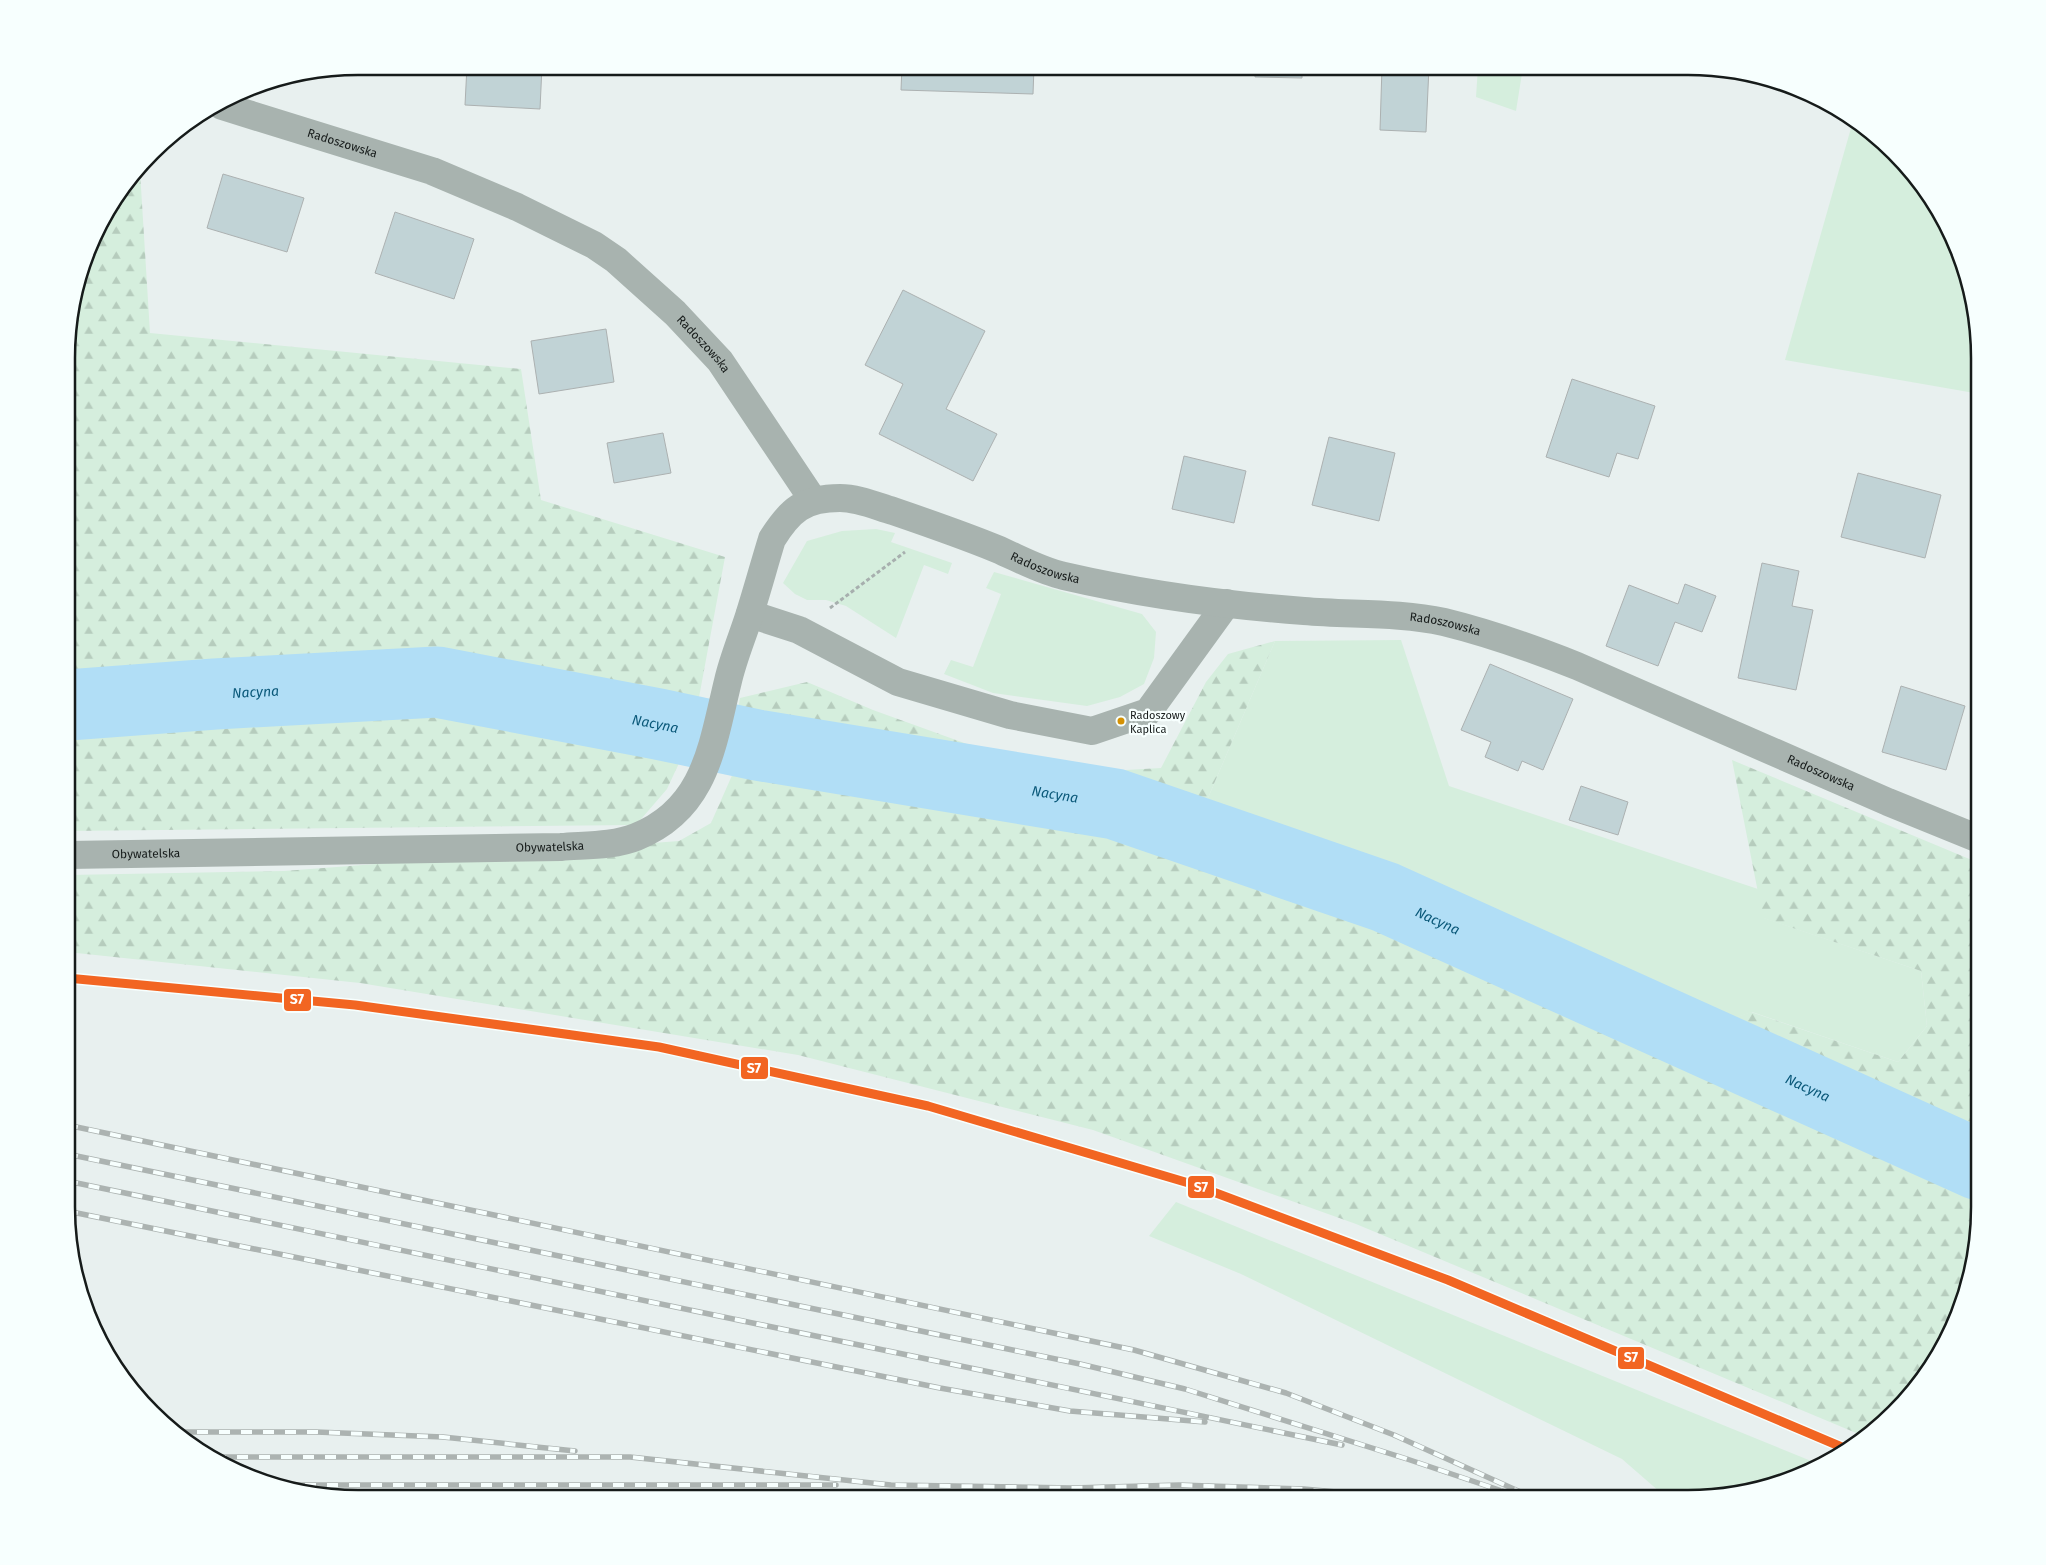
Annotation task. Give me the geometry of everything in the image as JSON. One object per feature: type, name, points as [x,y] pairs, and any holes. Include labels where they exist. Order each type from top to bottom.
[{"type":"street","name":"Radoszowska","points":[[227,107],[432,171],[517,207],[594,245],[616,260],[675,313],[720,361],[813,500],[840,498],[858,500],[939,526],[1061,576],[1145,592],[1226,603],[1304,611],[1386,615],[1442,622],[1531,648],[1577,666],[1888,802],[1971,836]]},
{"type":"street","name":"Obywatelska","points":[[75,855],[551,847],[620,842],[636,838],[663,823],[683,806],[698,784],[708,761],[723,708],[728,680],[772,539],[783,522],[797,508],[813,500]]},
{"type":"street","points":[[750,614],[799,630],[898,682],[1010,715],[1092,731],[1148,712],[1226,603]]},
{"type":"path","points":[[799,630],[939,526]]},
{"type":"green space","points":[[1477,75],[1522,75],[1516,111],[1476,97]]},
{"type":"green space","points":[[1851,127],[1875,145],[1901,171],[1933,216],[1942,233],[1956,267],[1966,303],[1969,321],[1971,392],[1785,360]]},
{"type":"green space","points":[[140,177],[150,333],[521,369],[541,500],[725,557],[695,719],[435,673],[75,696],[75,358],[77,321],[90,267],[104,233],[113,216]]},
{"type":"green space","points":[[876,529],[895,533],[891,542],[952,563],[948,574],[924,565],[896,638],[846,606],[826,600],[807,600],[795,594],[783,583],[807,541],[842,531]]},
{"type":"green space","points":[[994,572],[1142,614],[1156,632],[1154,658],[1144,684],[1120,697],[1087,706],[993,693],[944,674],[951,660],[973,667],[1001,594],[986,588]]},
{"type":"green space","points":[[1401,640],[1449,786],[1758,889],[1764,918],[1921,971],[1927,1026],[1898,1062],[1752,1012],[1712,1026],[1407,886],[1199,819],[1275,641]]},
{"type":"green space","points":[[1275,641],[1199,819],[1120,798],[735,728],[740,698],[807,682],[873,710],[967,744],[1108,771],[1161,768],[1206,682],[1228,654]]},
{"type":"green space","points":[[428,698],[686,748],[667,789],[636,825],[75,831],[75,729],[140,728]]},
{"type":"green space","points":[[741,755],[1113,813],[1797,1096],[1971,1172],[1969,1244],[1956,1298],[1942,1332],[1913,1379],[1875,1420],[1858,1434],[1356,1224],[1093,1130],[798,1055],[360,983],[75,953],[75,875],[284,871],[679,841],[711,823]]},
{"type":"green space","points":[[1732,760],[1971,860],[1971,1142],[1712,1026],[1751,1012],[1898,1062],[1927,1026],[1921,971],[1763,918]]},
{"type":"green space","points":[[1176,1202],[1812,1461],[1779,1475],[1743,1485],[1725,1488],[1658,1490],[1622,1459],[1241,1274],[1149,1236]]},
{"type":"building","points":[[467,75],[542,75],[540,109],[465,105]]},
{"type":"building","points":[[902,75],[1034,75],[1033,94],[901,90]]},
{"type":"building","points":[[1255,75],[1302,75],[1302,78],[1255,77]]},
{"type":"building","points":[[1382,75],[1429,75],[1426,132],[1380,130]]},
{"type":"building","points":[[223,174],[304,198],[287,252],[207,228]]},
{"type":"building","points":[[395,212],[474,239],[454,299],[375,273]]},
{"type":"building","points":[[903,290],[985,331],[946,409],[997,434],[973,481],[879,434],[903,384],[865,365]]},
{"type":"building","points":[[606,329],[614,382],[539,394],[531,341]]},
{"type":"building","points":[[1572,379],[1655,406],[1638,459],[1617,453],[1609,477],[1546,457]]},
{"type":"building","points":[[663,433],[671,473],[614,483],[607,443]]},
{"type":"building","points":[[1329,437],[1395,453],[1379,521],[1312,505]]},
{"type":"building","points":[[1184,456],[1246,471],[1234,523],[1172,509]]},
{"type":"building","points":[[1858,473],[1941,495],[1925,558],[1841,537]]},
{"type":"building","points":[[1762,563],[1799,571],[1792,606],[1813,610],[1796,690],[1738,678]]},
{"type":"building","points":[[1685,584],[1716,596],[1702,632],[1675,622],[1658,666],[1606,646],[1629,585],[1678,604]]},
{"type":"building","points":[[1490,664],[1573,699],[1543,770],[1522,761],[1518,771],[1485,757],[1491,742],[1461,730]]},
{"type":"building","points":[[1901,686],[1965,706],[1946,770],[1882,752]]},
{"type":"building","points":[[1581,786],[1628,802],[1618,835],[1569,820]]},
{"type":"waterway","name":"Nacyna","points":[[75,704],[215,694],[437,682],[757,745],[1115,804],[1385,897],[1971,1161]]},
{"type":"railway","points":[[75,1127],[1134,1350],[1286,1393],[1394,1435],[1516,1490]]},
{"type":"railway","points":[[75,1156],[1080,1364],[1185,1389],[1499,1490]]},
{"type":"railway","points":[[75,1183],[1342,1445]]},
{"type":"railway","points":[[75,1213],[940,1388],[1070,1411],[1205,1422]]},
{"type":"railway","points":[[186,1432],[316,1432],[443,1437],[575,1451]]},
{"type":"railway","points":[[225,1457],[630,1457],[891,1485],[1072,1488],[1179,1485],[1315,1490]]},
{"type":"railway","points":[[303,1485],[836,1485]]},
{"type":"transit line","name":"S7","points":[[75,979],[355,1005],[659,1047],[928,1106],[1192,1184],[1448,1280],[1839,1446]]},
{"type":"place","name":"Radoszowy Kaplica","points":[[1121,721]]}]
